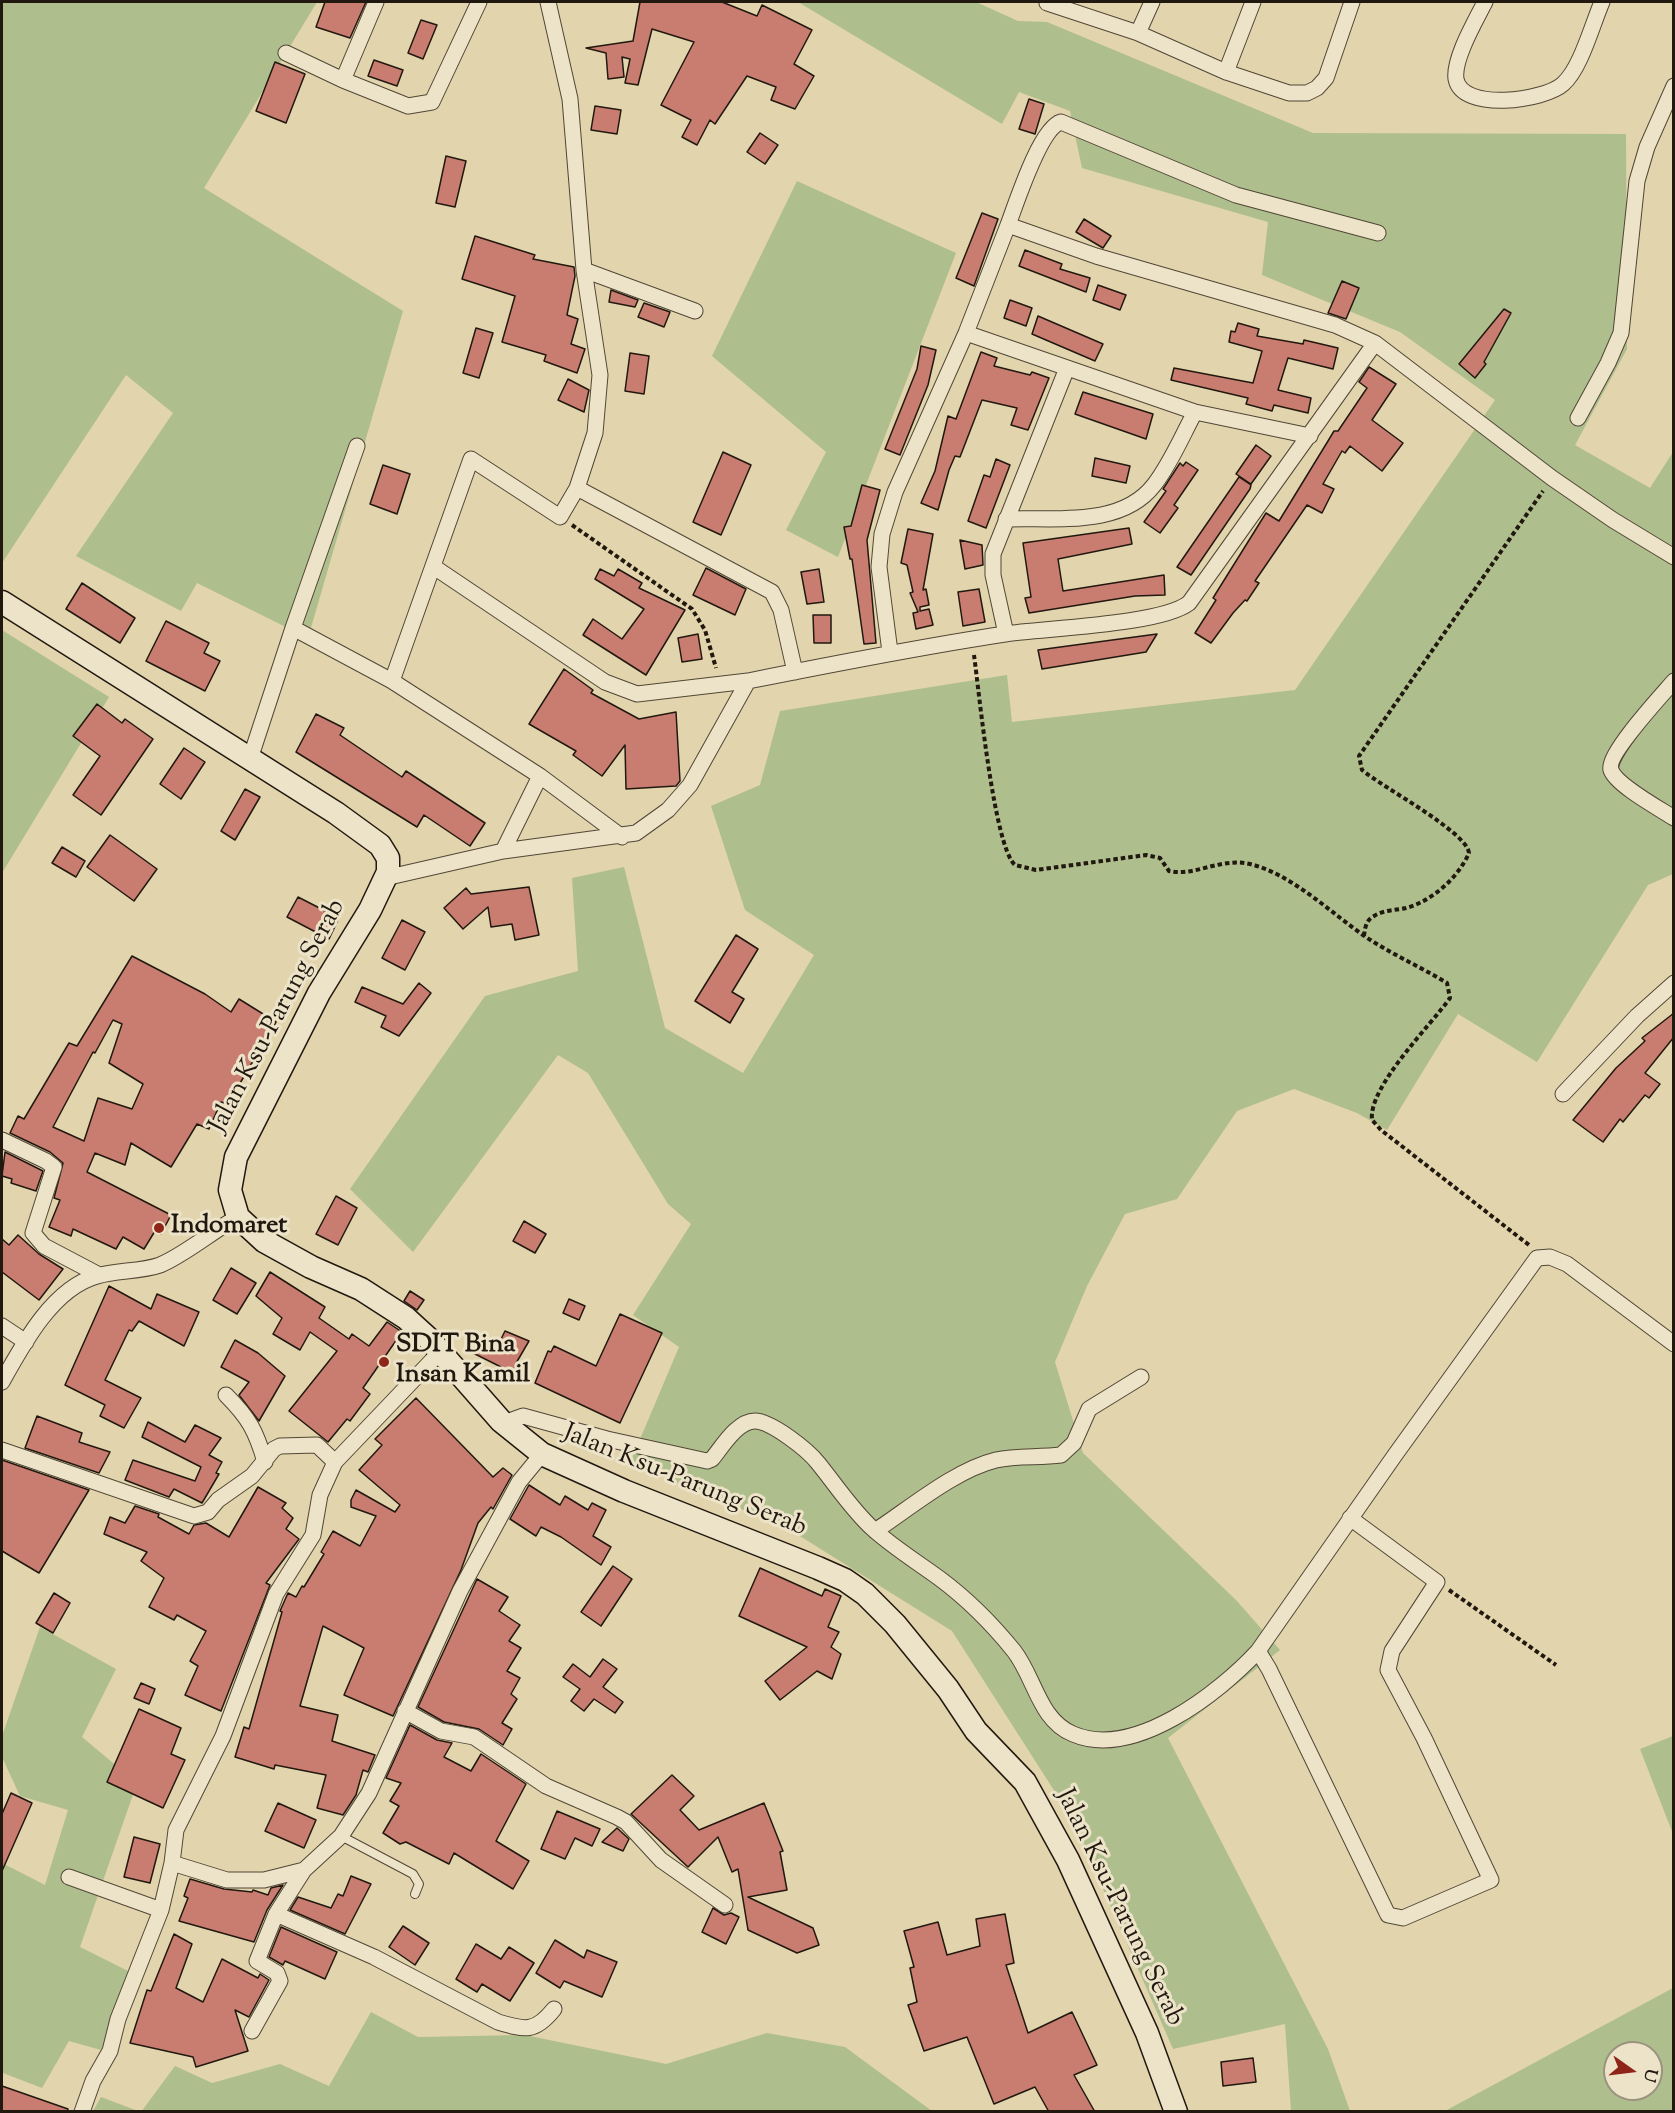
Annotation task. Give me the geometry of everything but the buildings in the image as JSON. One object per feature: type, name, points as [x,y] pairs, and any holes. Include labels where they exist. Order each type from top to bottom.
[{"type":"street","points":[[343,80],[376,2]]},
{"type":"street","points":[[286,53],[343,80],[408,106],[432,102],[479,2]]},
{"type":"street","points":[[392,681],[471,459],[560,517],[577,488],[595,433],[599,402],[597,346],[584,270],[570,99],[548,2]]},
{"type":"street","points":[[1046,2],[1138,33],[1226,72],[1288,93],[1307,93],[1317,88],[1326,78],[1352,2]]},
{"type":"street","points":[[1138,33],[1152,2]]},
{"type":"street","points":[[1226,72],[1252,2]]},
{"type":"street","points":[[1485,2],[1463,49],[1455,75],[1460,90],[1466,94],[1475,98],[1499,101],[1552,91],[1563,84],[1574,71],[1602,2]]},
{"type":"street","points":[[1578,418],[1608,363],[1621,333],[1637,182],[1647,147],[1674,86]]},
{"type":"street","points":[[890,652],[879,567],[882,534],[895,492],[966,333],[1040,148],[1052,127],[1061,122],[1236,195],[1378,233]]},
{"type":"street","points":[[1008,225],[1096,256],[1335,325],[1375,344],[1552,478],[1613,520],[1674,557]]},
{"type":"street","points":[[584,270],[695,311]]},
{"type":"street","points":[[966,333],[1195,412],[1310,436]]},
{"type":"street","points":[[434,567],[614,687],[638,694],[748,681],[890,652],[1006,634],[1157,616],[1182,608],[1189,603],[1375,344]]},
{"type":"street","points":[[1006,634],[992,566],[996,545],[1067,368]]},
{"type":"street","points":[[1006,519],[1094,516],[1125,510],[1134,505],[1161,476],[1195,412]]},
{"type":"street","points":[[250,759],[357,446]]},
{"type":"street","points":[[577,488],[771,592],[782,610],[795,672]]},
{"type":"street","points":[[2,602],[336,813],[380,845],[389,866],[385,879]]},
{"type":"street","points":[[293,628],[392,681],[540,776],[622,837]]},
{"type":"street","points":[[385,879],[503,851],[622,837],[636,833],[668,810],[690,785],[748,681]]},
{"type":"street","points":[[1674,681],[1629,734],[1614,755],[1610,765],[1613,774],[1639,796],[1674,818]]},
{"type":"street","points":[[503,851],[540,776]]},
{"type":"street","name":"Jalan Ksu-Parung Serab","points":[[385,879],[370,910],[319,993],[236,1157],[230,1190],[238,1216],[264,1241],[384,1302],[418,1329],[507,1426],[542,1454],[624,1491],[845,1580],[872,1601],[924,1659],[976,1731],[1025,1782],[1068,1860],[1147,2033],[1176,2112]]},
{"type":"street","points":[[1563,1094],[1637,1016],[1674,983]]},
{"type":"street","points":[[2,1140],[54,1167],[36,1219],[33,1233],[36,1239],[44,1246],[99,1275]]},
{"type":"street","points":[[2,1379],[26,1342],[64,1292],[81,1281],[99,1275],[162,1264],[238,1216]]},
{"type":"street","points":[[507,1426],[512,1420],[523,1416],[607,1439],[707,1461],[712,1459],[742,1424],[753,1421],[766,1423],[812,1456],[875,1531],[941,1580],[986,1620],[1016,1654],[1051,1720],[1073,1734],[1110,1740],[1123,1739],[1150,1729],[1210,1696],[1237,1674],[1258,1651],[1350,1518],[1538,1258],[1550,1257],[1567,1263],[1674,1344]]},
{"type":"street","points":[[2,1326],[26,1342]]},
{"type":"street","points":[[82,2112],[93,2081],[110,2051],[118,2019],[161,1910],[172,1863],[176,1830],[223,1736],[276,1594],[314,1535],[320,1495],[335,1462],[440,1352]]},
{"type":"street","points":[[875,1531],[909,1507],[985,1463],[1015,1457],[1061,1455],[1074,1443],[1089,1408],[1141,1377]]},
{"type":"street","points":[[226,1395],[245,1414],[257,1433],[264,1462]]},
{"type":"street","points":[[2,1450],[194,1516],[208,1512],[218,1500],[252,1476],[280,1446],[317,1445],[335,1462]]},
{"type":"street","points":[[252,2031],[280,1981],[277,1973],[257,1961],[261,1946],[276,1914],[304,1870],[341,1836],[369,1793],[471,1569],[519,1482],[542,1454]]},
{"type":"street","points":[[1258,1651],[1269,1669],[1379,1901],[1391,1918],[1403,1918],[1491,1880],[1424,1738],[1388,1670],[1392,1652],[1437,1582],[1350,1518]]},
{"type":"street","points":[[405,1711],[441,1731],[474,1737],[546,1786],[617,1817],[630,1827],[661,1860],[725,1905]]},
{"type":"street","points":[[172,1863],[227,1880],[247,1882],[304,1870]]},
{"type":"street","points":[[69,1877],[161,1910]]},
{"type":"street","points":[[276,1914],[374,1956],[498,2022],[515,2027],[534,2028],[545,2021],[554,2009]]},
{"type":"lane","points":[[341,1836],[413,1874],[419,1884],[415,1894]]},
{"type":"path","points":[[1364,936],[1366,924],[1373,916],[1406,908],[1432,897],[1464,862],[1469,853],[1467,845],[1450,830],[1362,770],[1359,767],[1359,756],[1552,478]]},
{"type":"path","points":[[560,517],[692,609],[705,630],[721,684]]},
{"type":"path","points":[[972,640],[987,763],[1005,848],[1016,865],[1036,870],[1152,855],[1160,858],[1169,871],[1178,873],[1215,863],[1243,862],[1297,886],[1364,936],[1447,982],[1451,992],[1447,1003],[1398,1063],[1373,1107],[1372,1120],[1381,1130],[1527,1241],[1538,1258]]},
{"type":"path","points":[[1437,1582],[1556,1665]]},
{"type":"green space","points":[[2,2],[317,2],[204,188],[403,311],[308,638],[197,583],[181,611],[76,556],[173,413],[126,375],[2,563]]},
{"type":"green space","points":[[798,2],[976,2],[1018,21],[1047,22],[1313,133],[1626,134],[1627,349],[1575,445],[1650,488],[1673,452],[1673,874],[1648,885],[1537,1062],[1458,1014],[1387,1130],[1357,1113],[1294,1089],[1237,1111],[1177,1199],[1125,1214],[1087,1286],[1055,1362],[1083,1453],[1236,1600],[1280,1650],[1168,1738],[1328,2049],[1350,2111],[1291,2111],[1285,2024],[1173,2049],[1073,1820],[952,1631],[787,1528],[630,1463],[679,1347],[633,1315],[691,1224],[668,1204],[588,1073],[558,1055],[413,1252],[350,1189],[485,996],[578,971],[572,878],[624,867],[665,1028],[743,1073],[814,955],[745,910],[711,806],[760,785],[780,711],[1007,675],[1012,722],[1295,690],[1495,400],[1400,332],[1262,275],[1268,222],[1082,168],[1070,111],[1019,92],[1002,124]]},
{"type":"green space","points":[[797,181],[956,253],[838,557],[786,530],[826,452],[712,356]]},
{"type":"green space","points":[[2,630],[109,697],[2,873]]},
{"type":"green space","points":[[40,1627],[116,1669],[82,1737],[137,1783],[80,1947],[130,1972],[101,2050],[69,2041],[42,2088],[3,2073],[2,2075],[2,1863],[45,1885],[68,1810],[20,1796],[2,1757],[2,1736]]},
{"type":"green space","points":[[1673,1736],[1673,1834],[1640,1749]]},
{"type":"green space","points":[[1673,1988],[1673,2111],[1445,2111]]},
{"type":"green space","points":[[371,2012],[418,2037],[525,2035],[666,2064],[767,2033],[845,2047],[932,2111],[141,2112],[175,2066],[212,2083],[280,2064],[329,2086]]},
{"type":"green space","points":[[101,2097],[138,2111],[93,2111]]},
{"type":"place","name":"Indomaret","points":[[159,1228]]},
{"type":"place","name":"SDIT Bina Insan Kamil","points":[[384,1362]]}]
